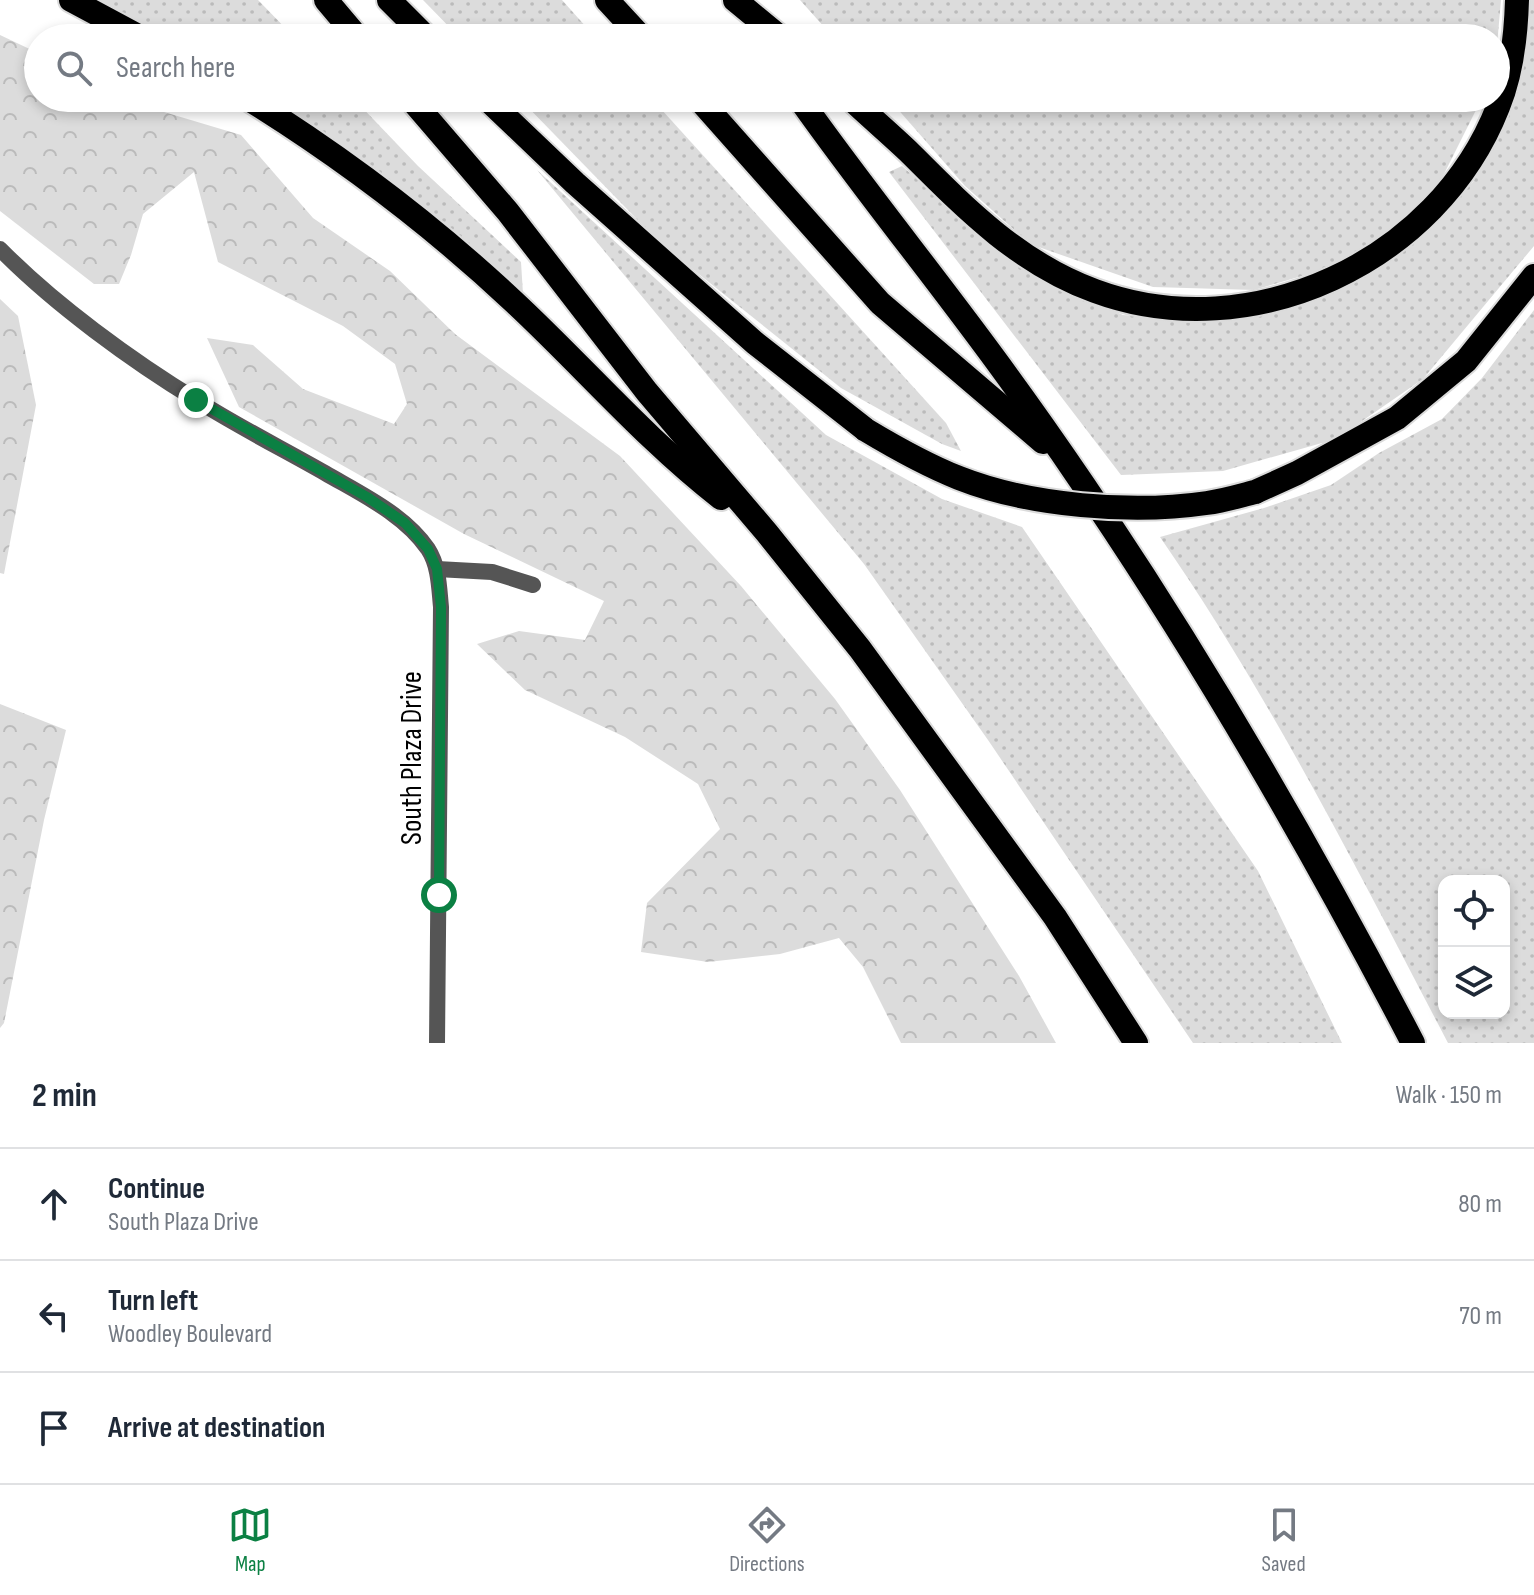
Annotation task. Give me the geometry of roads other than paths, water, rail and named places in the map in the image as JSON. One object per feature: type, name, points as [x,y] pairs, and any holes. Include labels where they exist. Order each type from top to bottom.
[{"type":"highway","points":[[71,0],[116,24]]},
{"type":"highway","points":[[326,0],[346,24]]},
{"type":"highway","points":[[389,0],[413,24]]},
{"type":"highway","points":[[607,0],[629,24]]},
{"type":"highway","points":[[732,0],[747,24]]},
{"type":"highway","points":[[732,0],[763,24]]},
{"type":"highway","points":[[1510,60],[1517,0]]},
{"type":"highway","points":[[269,112],[317,143],[453,247],[573,358],[657,444],[767,533]]},
{"type":"highway","points":[[422,112],[508,212],[647,392],[767,533],[860,649],[1055,917],[1136,1043]]},
{"type":"highway","points":[[501,112],[575,183],[755,343],[866,430],[909,456],[960,479],[1005,493],[1056,502],[1157,508],[1209,503],[1255,492],[1297,473],[1397,418],[1466,361],[1534,276]]},
{"type":"highway","points":[[710,112],[880,303],[1069,464]]},
{"type":"highway","points":[[809,112],[1022,397],[1222,699],[1359,939],[1413,1043]]},
{"type":"highway","points":[[865,112],[984,226],[1019,252],[1095,292],[1141,304],[1183,309],[1233,307],[1269,301],[1312,289],[1351,272],[1413,228],[1445,195],[1484,138],[1496,112]]},
{"type":"street","points":[[0,249],[21,270],[122,351],[196,400],[367,497],[405,523],[428,549],[437,569],[492,572],[533,585]]},
{"type":"street","name":"South Plaza Drive","points":[[437,569],[441,607],[437,1043]]}]
